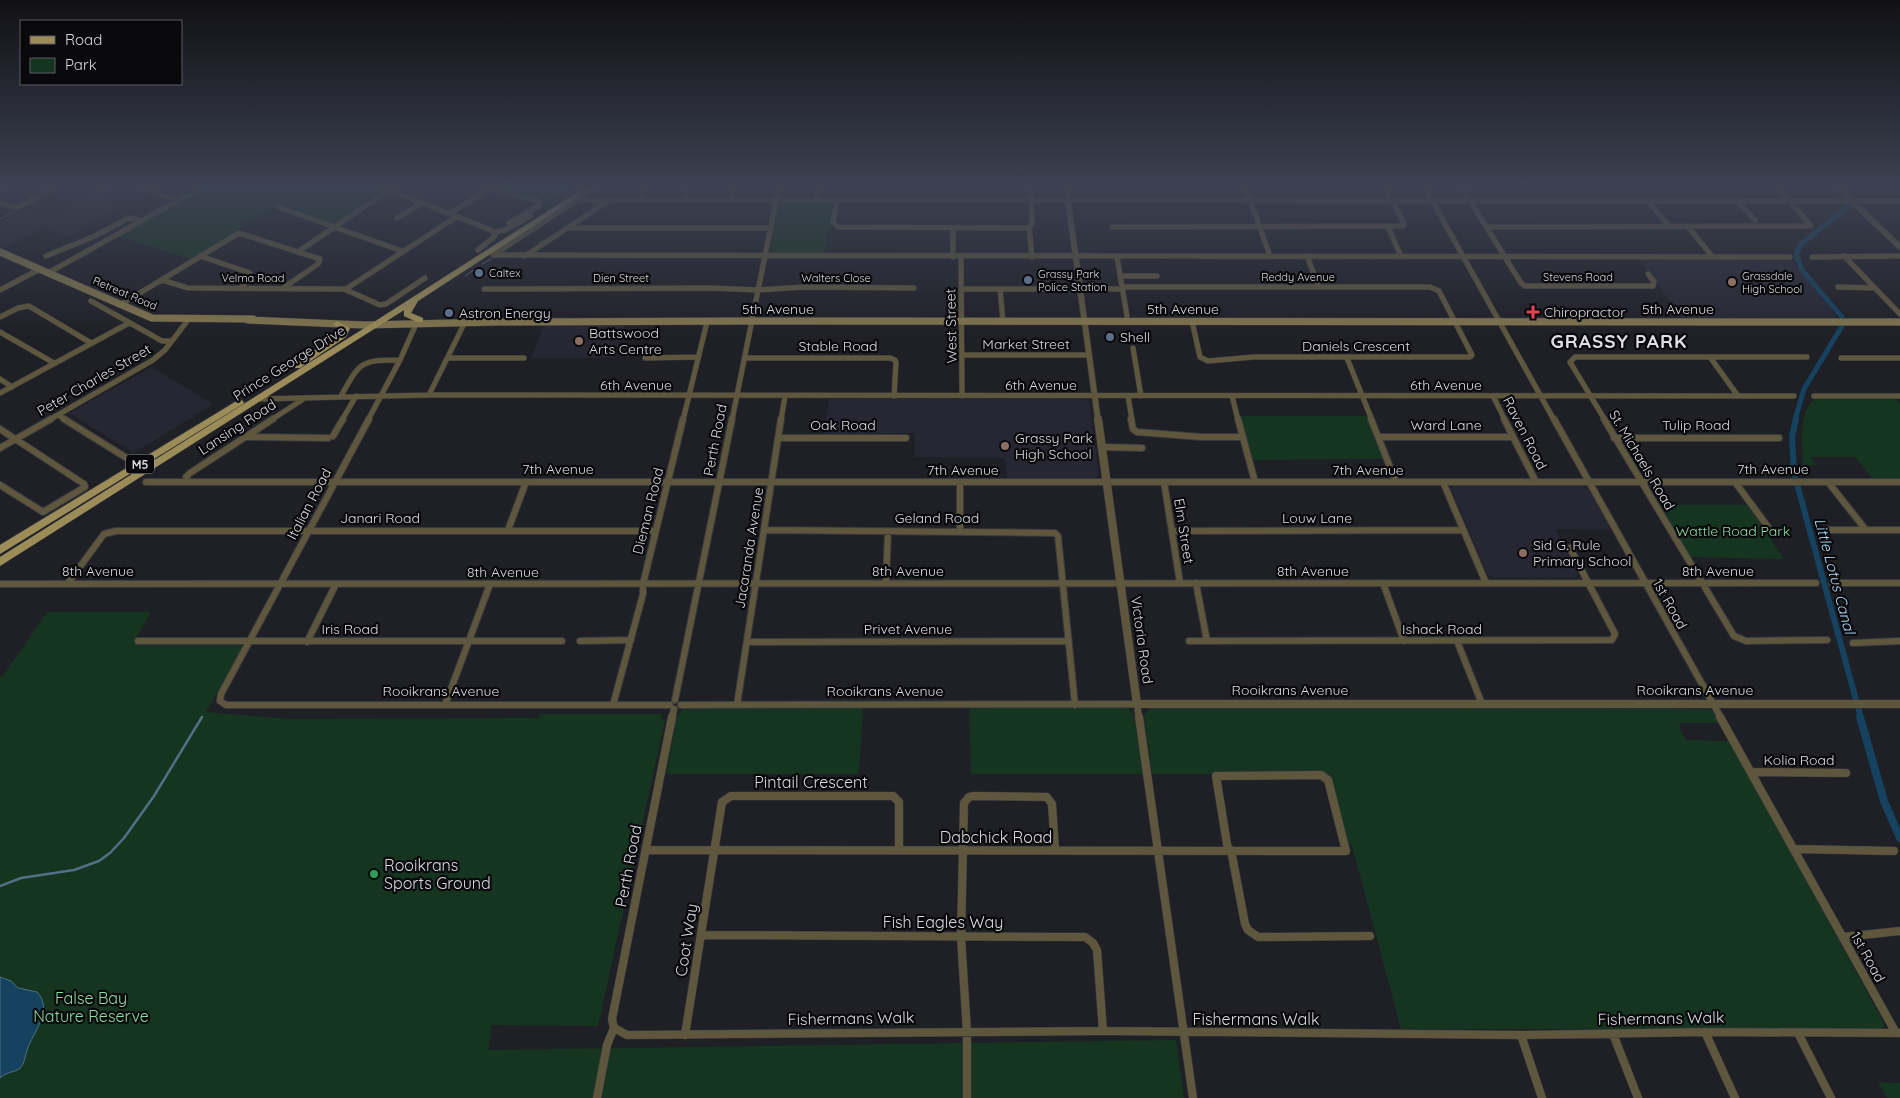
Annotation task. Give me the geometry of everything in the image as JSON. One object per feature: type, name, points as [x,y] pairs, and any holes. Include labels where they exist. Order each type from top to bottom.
[{"type":"main road","name":"Prince George Drive","points":[[1,562],[283,383],[498,237]]},
{"type":"main road","name":"Prince George Drive","points":[[0,550],[364,325],[384,319],[511,237]]},
{"type":"main road","name":"Retreat Road","points":[[0,252],[155,319],[375,322]]},
{"type":"main road","points":[[418,322],[409,316],[408,309],[430,289]]},
{"type":"main road","name":"5th Avenue","points":[[384,319],[418,322]]},
{"type":"main road","name":"Retreat Road","points":[[248,320],[364,325]]},
{"type":"main road","name":"5th Avenue","points":[[375,322],[1900,322]]},
{"type":"main road","points":[[293,370],[343,335],[346,328],[337,324]]},
{"type":"street","points":[[46,256],[89,237]]},
{"type":"street","points":[[48,273],[112,237]]},
{"type":"street","points":[[120,305],[232,237]]},
{"type":"street","points":[[254,237],[320,258],[321,261],[282,288]]},
{"type":"street","points":[[299,251],[320,237]]},
{"type":"street","points":[[364,237],[402,251]]},
{"type":"street","points":[[346,290],[423,237]]},
{"type":"street","points":[[478,250],[494,237]]},
{"type":"street","points":[[518,237],[493,255],[954,257],[1790,256]]},
{"type":"street","points":[[525,256],[553,237]]},
{"type":"street","name":"Perth Road","points":[[597,1098],[607,1045],[614,1028],[612,1019],[769,237]]},
{"type":"street","points":[[953,237],[954,257]]},
{"type":"street","points":[[1030,237],[1032,257]]},
{"type":"street","name":"Victoria Road","points":[[1073,237],[1193,1098]]},
{"type":"street","points":[[1264,237],[1270,256]]},
{"type":"street","points":[[1393,237],[1401,256]]},
{"type":"street","name":"1st Road","points":[[1453,237],[1712,704],[1898,1033]]},
{"type":"street","points":[[1493,237],[1505,256]]},
{"type":"street","points":[[1696,237],[1712,256]]},
{"type":"street","points":[[1890,237],[1900,247]]},
{"type":"street","points":[[200,256],[250,273],[250,276],[241,288]]},
{"type":"street","name":"West Street","points":[[961,256],[962,396]]},
{"type":"street","points":[[1307,256],[1319,287]]},
{"type":"street","name":"Stevens Road","points":[[1505,256],[1521,283],[1530,287],[1653,286],[1654,282],[1648,274]]},
{"type":"street","points":[[1812,256],[1900,256]]},
{"type":"street","points":[[1844,256],[1900,314]]},
{"type":"street","points":[[1117,257],[1127,316]]},
{"type":"street","points":[[0,290],[40,269]]},
{"type":"street","points":[[1120,276],[1157,276]]},
{"type":"street","name":"Velma Road","points":[[162,280],[184,288],[346,290],[383,305],[425,278]]},
{"type":"street","points":[[1838,287],[1875,288]]},
{"type":"street","name":"Dien Street","points":[[484,289],[715,288],[758,290]]},
{"type":"street","name":"Walters Close","points":[[758,290],[914,288]]},
{"type":"street","name":"Reddy Avenue","points":[[962,289],[1434,288],[1439,291],[1454,322]]},
{"type":"street","points":[[1000,289],[1002,321]]},
{"type":"street","points":[[91,301],[162,341],[171,341]]},
{"type":"street","points":[[0,317],[18,308],[29,306],[91,343]]},
{"type":"street","name":"Peter Charles Street","points":[[0,448],[154,360],[188,320]]},
{"type":"street","name":"Daniels Crescent","points":[[1192,321],[1202,359],[1208,361],[1254,357],[1470,357],[1472,355],[1454,322]]},
{"type":"street","name":"Italian Road","points":[[221,694],[381,396],[418,322]]},
{"type":"street","points":[[429,395],[465,322]]},
{"type":"street","name":"Dieman Road","points":[[613,705],[643,594],[643,584],[707,322]]},
{"type":"street","points":[[0,393],[129,323]]},
{"type":"street","points":[[0,332],[54,364]]},
{"type":"street","points":[[1133,348],[1141,396]]},
{"type":"street","name":"Market Street","points":[[963,355],[1089,355]]},
{"type":"street","points":[[1710,357],[1807,357]]},
{"type":"street","points":[[1710,357],[1738,396]]},
{"type":"street","name":"St. Michaels Road","points":[[1710,357],[1572,358],[1570,362],[1571,367],[1731,632],[1737,638],[1746,641],[1827,640]]},
{"type":"street","points":[[448,358],[524,358]]},
{"type":"street","points":[[645,358],[698,358]]},
{"type":"street","name":"Stable Road","points":[[745,358],[890,358],[896,363],[894,396]]},
{"type":"street","points":[[1347,358],[1396,482]]},
{"type":"street","points":[[1841,358],[1900,358]]},
{"type":"street","points":[[341,396],[361,363],[369,360],[400,360]]},
{"type":"street","points":[[0,379],[12,386]]},
{"type":"street","points":[[283,383],[278,393],[280,396],[287,397]]},
{"type":"street","name":"6th Avenue","points":[[256,400],[267,397],[429,395],[1794,396]]},
{"type":"street","points":[[244,437],[330,437],[356,396]]},
{"type":"street","name":"Jacaranda Avenue","points":[[737,705],[785,396]]},
{"type":"street","points":[[1128,396],[1133,428],[1140,433],[1161,432],[1201,437],[1242,437]]},
{"type":"street","points":[[1232,396],[1255,482]]},
{"type":"street","name":"Raven Road","points":[[1493,396],[1536,482]]},
{"type":"street","points":[[1814,396],[1900,396]]},
{"type":"street","name":"Lansing Road","points":[[188,482],[186,477],[190,473],[306,397]]},
{"type":"street","points":[[58,415],[125,457]]},
{"type":"street","points":[[0,429],[85,486],[43,512],[38,512],[0,485]]},
{"type":"street","name":"Ward Lane","points":[[1379,438],[1514,437]]},
{"type":"street","name":"Oak Road","points":[[779,438],[906,438]]},
{"type":"street","name":"Tulip Road","points":[[1614,438],[1778,438]]},
{"type":"street","points":[[1102,447],[1142,448]]},
{"type":"street","name":"7th Avenue","points":[[146,482],[1900,482]]},
{"type":"street","points":[[508,530],[526,482]]},
{"type":"street","points":[[960,482],[960,531]]},
{"type":"street","name":"Elm Street","points":[[1164,482],[1180,583]]},
{"type":"street","points":[[1443,482],[1486,583]]},
{"type":"street","points":[[1735,482],[1768,527]]},
{"type":"street","points":[[1828,482],[1866,530]]},
{"type":"street","name":"Janari Road","points":[[68,583],[104,534],[116,530],[656,531]]},
{"type":"street","name":"Geland Road","points":[[765,530],[1054,532],[1058,536],[1064,583]]},
{"type":"street","name":"Louw Lane","points":[[1172,531],[1462,530]]},
{"type":"street","points":[[1824,530],[1900,530]]},
{"type":"street","points":[[886,583],[888,531]]},
{"type":"street","points":[[1570,548],[1588,583]]},
{"type":"street","points":[[1064,583],[1075,705]]},
{"type":"street","points":[[1196,583],[1207,641]]},
{"type":"street","points":[[1384,583],[1404,641]]},
{"type":"street","name":"Ishack Road","points":[[1190,641],[1612,640],[1614,634],[1588,583]]},
{"type":"street","name":"8th Avenue","points":[[0,584],[1816,583]]},
{"type":"street","points":[[1832,583],[1900,583]]},
{"type":"street","points":[[307,642],[336,584]]},
{"type":"street","points":[[445,705],[490,584]]},
{"type":"street","points":[[580,641],[631,640]]},
{"type":"street","name":"Iris Road","points":[[138,641],[562,641]]},
{"type":"street","name":"Privet Avenue","points":[[747,642],[1069,641]]},
{"type":"street","points":[[1457,641],[1482,704]]},
{"type":"street","points":[[1854,643],[1900,641]]},
{"type":"street","name":"Rooikrans Avenue","points":[[221,694],[220,701],[226,705],[1900,704]]},
{"type":"street","name":"Kolia Road","points":[[1751,772],[1846,773]]},
{"type":"street","name":"Dabchick Road","points":[[646,850],[1346,851],[1328,781],[1324,776],[1216,776],[1230,850]]},
{"type":"street","name":"Pintail Crescent","points":[[716,850],[722,802],[728,796],[893,796],[899,802],[899,850]]},
{"type":"street","points":[[967,1098],[967,1032],[961,937],[964,803],[969,797],[974,796],[1047,797],[1052,804],[1056,850]]},
{"type":"street","points":[[1794,849],[1894,851]]},
{"type":"street","name":"Coot Way","points":[[686,1035],[716,850]]},
{"type":"street","points":[[1230,850],[1245,924],[1253,935],[1258,937],[1370,936]]},
{"type":"street","points":[[1843,937],[1900,931]]},
{"type":"street","name":"Fish Eagles Way","points":[[702,935],[1088,939],[1097,950],[1103,1031]]},
{"type":"street","name":"Fishermans Walk","points":[[614,1028],[627,1035],[1103,1031],[1521,1035],[1705,1032],[1898,1033]]},
{"type":"street","points":[[1705,1032],[1735,1098]]},
{"type":"street","points":[[1798,1032],[1831,1098]]},
{"type":"street","points":[[1613,1034],[1638,1098]]},
{"type":"street","points":[[1521,1035],[1542,1098]]},
{"type":"shaded area","points":[[0,237],[26,237],[5,248],[0,246]]},
{"type":"shaded area","name":"Grassdale High School","points":[[1638,259],[1790,259],[1829,304],[1836,318],[1683,318]]},
{"type":"shaded area","name":"Battswood Arts Centre","points":[[544,325],[625,325],[614,358],[531,358]]},
{"type":"shaded area","points":[[152,367],[213,404],[134,453],[69,413]]},
{"type":"shaded area","name":"Grassy Park High School","points":[[829,399],[1085,399],[1089,402],[1099,475],[1094,479],[1007,478],[1005,458],[915,457],[915,433],[824,434]]},
{"type":"shaded area","name":"Sid G. Rule Primary School","points":[[1453,484],[1581,485],[1588,489],[1611,530],[1555,529],[1578,575],[1575,578],[1495,578],[1488,575],[1451,488]]},
{"type":"green space","points":[[120,237],[226,237],[192,259]]},
{"type":"green space","points":[[772,237],[827,237],[825,252],[822,255],[769,254]]},
{"type":"green space","points":[[1814,399],[1896,399],[1900,404],[1900,480],[1874,480],[1855,457],[1810,457],[1816,465],[1803,465],[1803,421],[1805,413]]},
{"type":"green space","points":[[1239,416],[1367,416],[1384,459],[1251,460]]},
{"type":"green space","name":"Wattle Road Park","points":[[1657,505],[1748,505],[1784,559],[1689,557]]},
{"type":"green space","name":"False Bay Nature Reserve","points":[[47,612],[151,612],[135,642],[241,642],[244,645],[206,712],[290,719],[538,719],[540,714],[662,714],[661,720],[665,720],[598,1026],[492,1025],[488,1050],[1176,1040],[1184,1098],[0,1098],[0,676],[3,676]]},
{"type":"green space","points":[[686,707],[863,708],[859,774],[666,774],[677,715]]},
{"type":"green space","points":[[1151,707],[1709,709],[1720,723],[1679,723],[1681,727],[1679,728],[1686,740],[1730,741],[1885,1025],[1882,1029],[1401,1029],[1352,846],[1346,841],[1329,774],[1152,774],[1144,715]]},
{"type":"green space","points":[[969,708],[1127,708],[1133,714],[1144,774],[971,774]]},
{"type":"green space","points":[[1878,1082],[1900,1083],[1900,1098],[1887,1098]]},
{"type":"water","points":[[0,977],[11,981],[18,988],[37,992],[42,999],[43,1014],[22,1066],[18,1070],[5,1074],[0,1078]]},
{"type":"waterway","name":"Little Lotus Canal","points":[[1810,237],[1800,245],[1796,255],[1802,270],[1842,317]]},
{"type":"waterway","points":[[482,264],[491,259]]},
{"type":"waterway","points":[[465,276],[477,268]]},
{"type":"waterway","name":"Little Lotus Canal","points":[[1795,420],[1804,389],[1842,326]]},
{"type":"waterway","name":"Little Lotus Canal","points":[[1796,419],[1792,436],[1794,473],[1861,718]]},
{"type":"waterway","points":[[0,886],[21,878],[74,870],[99,861],[110,853],[124,838],[154,796],[202,717]]},
{"type":"waterway","name":"Little Lotus Canal","points":[[1860,717],[1884,801],[1900,838]]},
{"type":"place","name":"Caltex","points":[[479,273]]},
{"type":"place","name":"Grassy Park Police Station","points":[[1028,280]]},
{"type":"place","name":"Grassdale High School","points":[[1732,282]]},
{"type":"place","name":"Chiropractor","points":[[1533,312]]},
{"type":"place","name":"Astron Energy","points":[[449,313]]},
{"type":"place","name":"Shell","points":[[1110,337]]},
{"type":"place","name":"Battswood Arts Centre","points":[[579,341]]},
{"type":"place","name":"Grassy Park High School","points":[[1005,446]]},
{"type":"place","name":"Sid G. Rule Primary School","points":[[1523,553]]},
{"type":"place","name":"Rooikrans Sports Ground","points":[[374,874]]},
{"type":"district","name":"GRASSY PARK","points":[[1619,341]]}]
